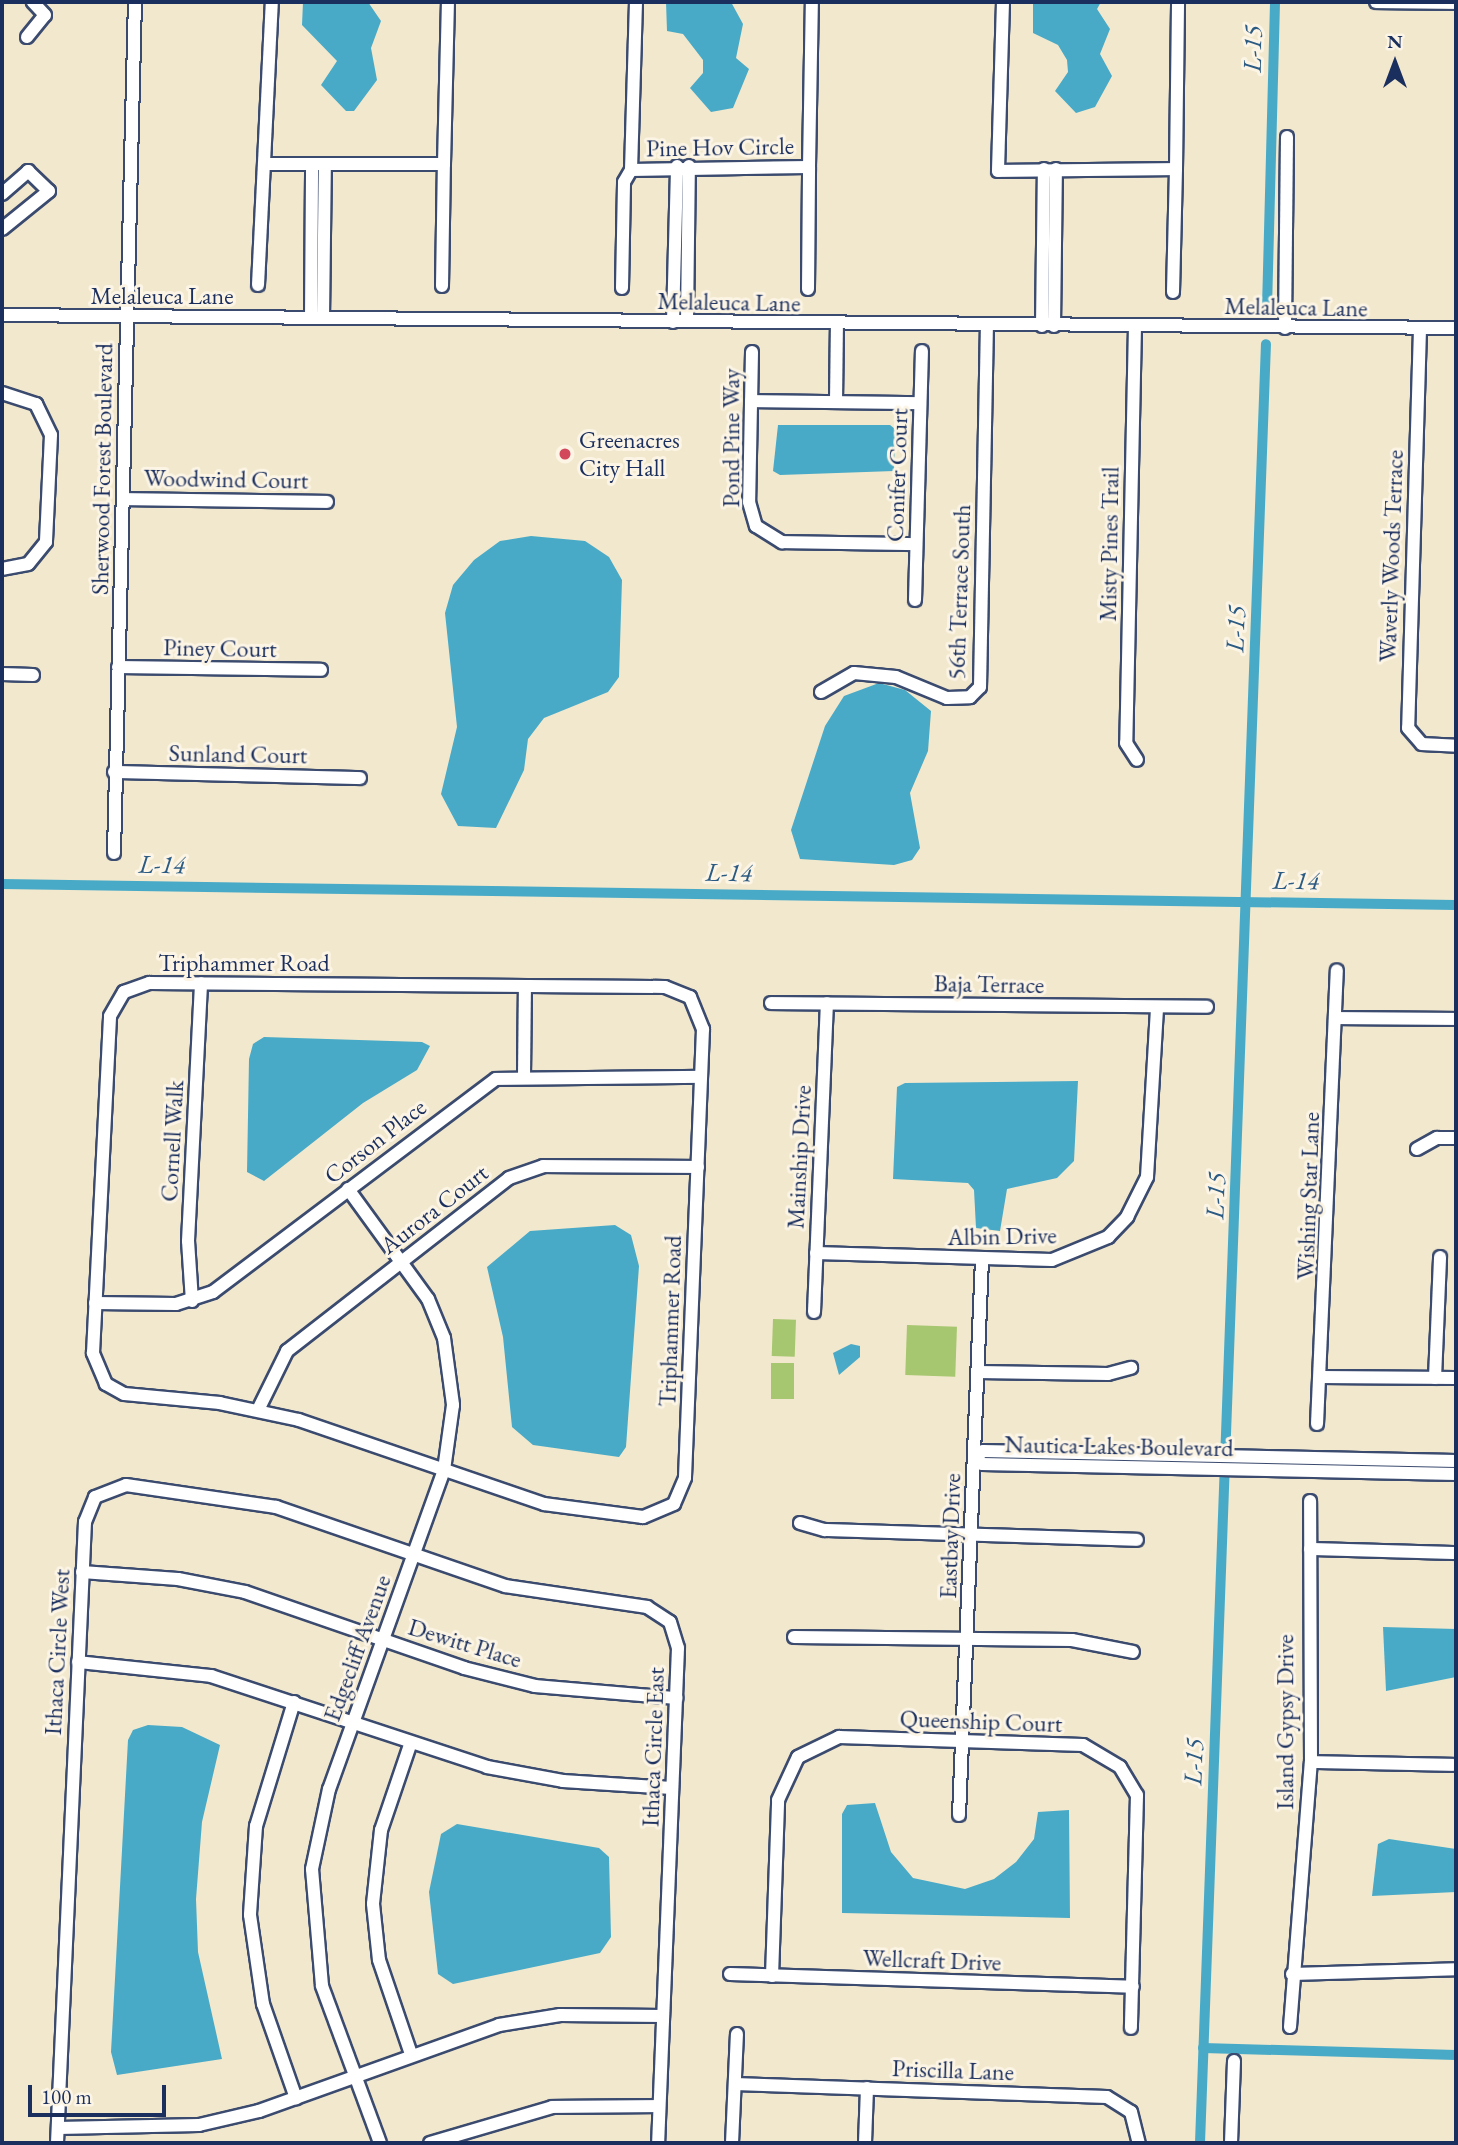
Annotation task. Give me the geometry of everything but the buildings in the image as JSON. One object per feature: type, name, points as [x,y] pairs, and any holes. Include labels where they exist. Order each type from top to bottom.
[{"type":"street","points":[[27,37],[45,15],[33,2]]},
{"type":"street","name":"Sherwood Forest Boulevard","points":[[114,853],[135,2]]},
{"type":"street","points":[[258,285],[260,179],[267,163],[272,2]]},
{"type":"street","points":[[442,286],[448,2]]},
{"type":"street","name":"Pine Hov Circle","points":[[622,288],[624,182],[631,170],[636,2]]},
{"type":"street","name":"Pine Hov Circle","points":[[808,289],[812,2]]},
{"type":"street","points":[[1003,2],[998,171],[1175,169]]},
{"type":"street","points":[[1173,292],[1178,2]]},
{"type":"street","points":[[1376,2],[1456,3]]},
{"type":"street","points":[[1285,328],[1287,137]]},
{"type":"street","points":[[267,163],[444,163]]},
{"type":"street","points":[[317,318],[318,164]]},
{"type":"street","points":[[683,166],[687,321]]},
{"type":"street","points":[[673,322],[683,166]]},
{"type":"street","name":"Pine Hov Circle","points":[[631,170],[683,166],[809,167]]},
{"type":"street","points":[[1048,326],[1050,169]]},
{"type":"street","points":[[2,194],[28,171],[50,191],[2,229]]},
{"type":"street","name":"Melaleuca Lane","points":[[2,315],[687,321],[987,327],[1456,328]]},
{"type":"street","points":[[836,402],[837,324]]},
{"type":"street","name":"Misty Pines Trail","points":[[1135,326],[1126,743],[1138,760]]},
{"type":"street","name":"56th Terrace South","points":[[821,692],[854,673],[896,677],[947,698],[970,697],[979,687],[987,327]]},
{"type":"street","name":"Waverly Woods Terrace","points":[[1420,329],[1408,728],[1422,744],[1456,746]]},
{"type":"street","name":"Conifer Court","points":[[915,600],[922,351]]},
{"type":"street","name":"Pond Pine Way","points":[[752,352],[749,502],[755,526],[769,538],[916,544]]},
{"type":"street","points":[[2,393],[36,404],[51,435],[46,542],[28,564],[2,569]]},
{"type":"street","points":[[751,401],[920,403]]},
{"type":"street","name":"Woodwind Court","points":[[124,499],[327,502]]},
{"type":"street","name":"Piney Court","points":[[118,667],[321,670]]},
{"type":"street","points":[[2,674],[33,676]]},
{"type":"street","name":"Sunland Court","points":[[114,772],[360,778]]},
{"type":"street","name":"Wishing Star Lane","points":[[1317,1424],[1338,970]]},
{"type":"street","name":"Triphammer Road","points":[[201,984],[665,987],[685,993],[703,1022],[685,1478],[674,1504],[650,1516],[573,1510],[258,1410],[111,1388],[93,1360],[112,1009],[136,985],[201,984]]},
{"type":"street","name":"Cornell Walk","points":[[192,1301],[188,1241],[201,984]]},
{"type":"street","points":[[524,1076],[525,986]]},
{"type":"street","name":"Baja Terrace","points":[[771,1003],[1207,1007]]},
{"type":"street","name":"Mainship Drive","points":[[814,1312],[827,1003]]},
{"type":"street","name":"Albin Drive","points":[[816,1253],[1052,1260],[1087,1251],[1127,1217],[1147,1177],[1153,1143],[1157,1007]]},
{"type":"street","points":[[1336,1018],[1456,1019]]},
{"type":"street","name":"Corson Place","points":[[95,1303],[192,1301],[226,1283],[478,1088],[524,1076],[701,1077]]},
{"type":"street","points":[[1417,1149],[1437,1138],[1456,1138]]},
{"type":"street","name":"Aurora Court","points":[[258,1410],[282,1355],[403,1259],[523,1170],[698,1167]]},
{"type":"street","name":"Edgecliff Avenue","points":[[348,1189],[403,1259],[435,1314],[450,1363],[453,1422],[444,1470],[321,1815],[311,1897],[322,1986],[380,2143]]},
{"type":"street","points":[[1435,1378],[1440,1257]]},
{"type":"street","name":"Eastbay Drive","points":[[960,1815],[982,1259]]},
{"type":"street","points":[[978,1372],[1108,1374],[1131,1368]]},
{"type":"street","points":[[1321,1377],[1456,1378]]},
{"type":"street","name":"Nautica Lakes Boulevard","points":[[974,1459],[983,1451],[1456,1474]]},
{"type":"street","name":"Nautica Lakes Boulevard","points":[[1250,1464],[1456,1461]]},
{"type":"street","name":"Ithaca Circle West","points":[[57,2143],[82,1572],[88,1509],[100,1493],[120,1485],[253,1501],[414,1555]]},
{"type":"street","name":"Island Gypsy Drive","points":[[1290,2027],[1292,1974],[1311,1762],[1310,1501]]},
{"type":"street","points":[[800,1523],[825,1530],[971,1532],[1137,1539]]},
{"type":"street","points":[[1310,1549],[1456,1553]]},
{"type":"street","name":"Ithaca Circle East","points":[[414,1555],[538,1594],[660,1613],[678,1641],[658,2143]]},
{"type":"street","name":"Dewitt Place","points":[[82,1572],[212,1584],[535,1686],[676,1698]]},
{"type":"street","points":[[794,1637],[1072,1640],[1133,1652]]},
{"type":"street","points":[[78,1662],[181,1670],[294,1702],[410,1745],[525,1775],[672,1788]]},
{"type":"street","points":[[294,1702],[256,1826],[250,1915],[263,2004],[296,2098]]},
{"type":"street","name":"Queenship Court","points":[[772,1976],[778,1800],[798,1757],[839,1737],[1083,1745],[1103,1754],[1131,1782],[1138,1808],[1131,2028]]},
{"type":"street","points":[[410,1745],[381,1830],[373,1904],[382,1969],[411,2054]]},
{"type":"street","points":[[1311,1762],[1453,1765]]},
{"type":"street","points":[[1292,1974],[1456,1969]]},
{"type":"street","name":"Wellcraft Drive","points":[[730,1974],[1133,1987]]},
{"type":"street","points":[[58,2128],[199,2125],[296,2098],[411,2054],[529,2019],[663,2016]]},
{"type":"street","points":[[732,2143],[737,2034]]},
{"type":"street","points":[[1231,2143],[1234,2060]]},
{"type":"street","name":"Priscilla Lane","points":[[735,2084],[1107,2097],[1131,2112],[1139,2143]]},
{"type":"street","points":[[865,2143],[867,2088]]},
{"type":"street","points":[[430,2143],[552,2107],[659,2106]]},
{"type":"green space","points":[[773,1319],[796,1320],[795,1357],[772,1356]]},
{"type":"green space","points":[[907,1325],[957,1327],[955,1377],[905,1375]]},
{"type":"green space","points":[[771,1363],[794,1363],[794,1399],[771,1399]]},
{"type":"water","points":[[303,2],[368,2],[381,21],[371,48],[377,80],[354,111],[346,111],[321,85],[337,61],[302,25]]},
{"type":"water","points":[[666,2],[731,2],[743,24],[736,58],[749,69],[733,108],[711,112],[690,88],[703,73],[703,60],[683,34],[667,31]]},
{"type":"water","points":[[1033,2],[1101,2],[1097,9],[1110,29],[1100,54],[1112,76],[1095,107],[1076,113],[1055,91],[1068,72],[1067,60],[1058,45],[1033,33]]},
{"type":"water","points":[[778,425],[890,425],[895,429],[894,471],[780,475],[773,471]]},
{"type":"water","points":[[531,536],[585,541],[609,557],[622,580],[619,677],[608,692],[544,718],[528,739],[524,770],[496,828],[458,826],[441,794],[457,727],[445,613],[453,585],[474,560],[500,541]]},
{"type":"water","points":[[879,683],[905,690],[931,711],[928,751],[910,793],[920,848],[912,860],[894,865],[800,859],[791,830],[825,726],[844,696]]},
{"type":"water","points":[[264,1037],[422,1042],[430,1046],[417,1070],[363,1103],[264,1181],[247,1172],[249,1059],[253,1044]]},
{"type":"water","points":[[1078,1081],[1074,1161],[1057,1178],[1007,1189],[1000,1231],[976,1228],[974,1190],[968,1183],[893,1179],[897,1087],[905,1083]]},
{"type":"water","points":[[615,1225],[631,1235],[639,1266],[626,1447],[619,1457],[533,1445],[512,1427],[503,1337],[487,1267],[530,1231]]},
{"type":"water","points":[[851,1344],[860,1346],[860,1357],[839,1375],[833,1353]]},
{"type":"water","points":[[1383,1627],[1456,1629],[1456,1677],[1386,1691]]},
{"type":"water","points":[[148,1725],[182,1727],[220,1745],[202,1822],[196,1899],[198,1952],[222,2059],[117,2075],[111,2052],[128,1740],[133,1730]]},
{"type":"water","points":[[875,1803],[891,1852],[913,1878],[965,1889],[994,1879],[1016,1862],[1034,1839],[1038,1812],[1069,1810],[1070,1918],[842,1913],[842,1814],[847,1805]]},
{"type":"water","points":[[457,1824],[599,1848],[609,1857],[611,1937],[600,1953],[453,1984],[438,1974],[429,1892],[441,1834]]},
{"type":"water","points":[[1389,1839],[1456,1849],[1456,1892],[1372,1896],[1378,1844]]},
{"type":"waterway","name":"L-15","points":[[1267,308],[1275,2]]},
{"type":"waterway","name":"L-15","points":[[1200,2143],[1266,344]]},
{"type":"waterway","name":"L-14","points":[[2,884],[1456,905]]},
{"type":"waterway","name":"L-15","points":[[1203,2048],[1456,2055]]},
{"type":"place","name":"Greenacres City Hall","points":[[565,454]]}]
